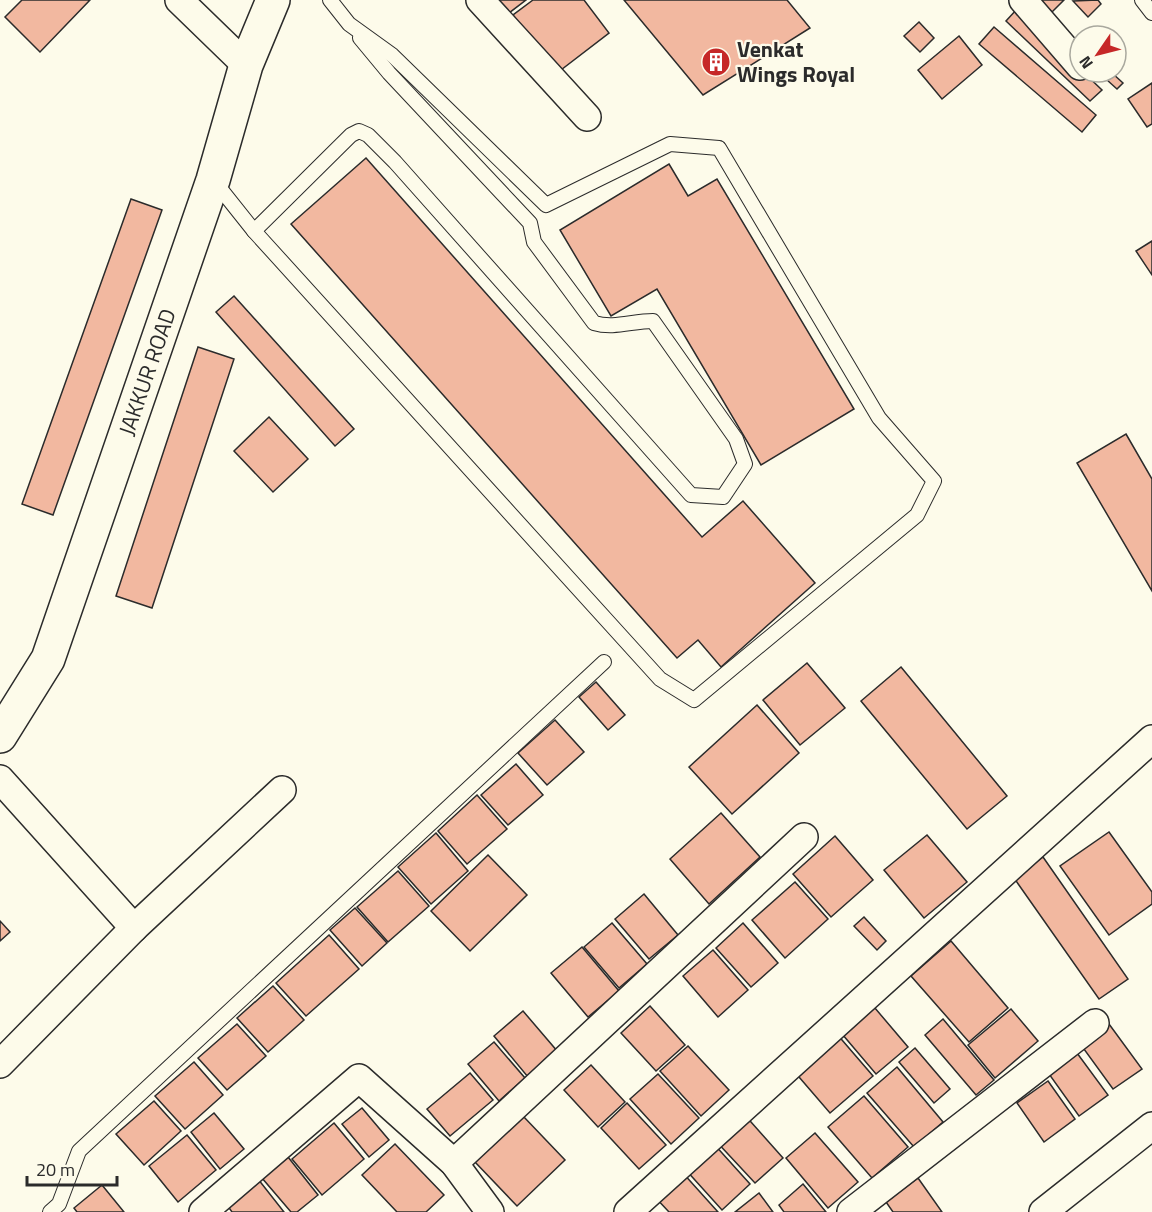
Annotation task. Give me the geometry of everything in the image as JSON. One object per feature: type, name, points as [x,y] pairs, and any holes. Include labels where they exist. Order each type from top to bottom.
[{"type":"street","points":[[179,0],[246,65]]},
{"type":"street","name":"JAKKUR ROAD","points":[[0,736],[48,659],[213,180],[246,65],[273,0]]},
{"type":"street","points":[[480,0],[586,117]]},
{"type":"street","points":[[1023,0],[1068,52]]},
{"type":"street","points":[[628,1212],[1152,739]]},
{"type":"street","points":[[0,779],[134,928]]},
{"type":"street","points":[[0,1064],[134,928],[282,790]]},
{"type":"street","points":[[454,1162],[804,837]]},
{"type":"street","points":[[851,1212],[1095,1023]]},
{"type":"street","points":[[203,1212],[359,1078],[454,1162],[490,1212]]},
{"type":"street","points":[[1043,1212],[1152,1126]]},
{"type":"lane","points":[[254,231],[351,135],[359,131],[368,135],[395,162],[691,495],[723,497],[745,464],[736,438],[653,321],[634,321],[609,327],[594,323],[534,242],[530,223],[388,73],[330,0]]},
{"type":"lane","points":[[1142,0],[1152,13]]},
{"type":"lane","points":[[213,180],[254,231],[660,679],[694,700],[917,515],[934,481],[879,418],[719,148],[670,144],[546,205],[392,55],[350,24]]},
{"type":"lane","points":[[50,1212],[59,1204],[80,1151],[604,662]]},
{"type":"building","points":[[22,0],[90,0],[40,52],[5,17]]},
{"type":"building","points":[[493,0],[526,0],[505,16]]},
{"type":"building","points":[[533,0],[584,0],[609,33],[557,73],[513,15]]},
{"type":"building","name":"Venkat Wings Royal","points":[[624,0],[787,0],[810,28],[703,95]]},
{"type":"building","points":[[1040,0],[1064,0],[1052,12]]},
{"type":"building","points":[[1098,0],[1101,4],[1088,17],[1073,1]]},
{"type":"building","points":[[1017,9],[1068,58],[1068,80],[1006,21]]},
{"type":"building","points":[[919,22],[934,38],[920,52],[904,36]]},
{"type":"building","points":[[994,27],[1096,115],[1082,132],[979,44]]},
{"type":"building","points":[[959,36],[982,65],[942,99],[918,70]]},
{"type":"building","points":[[1152,83],[1152,124],[1147,127],[1128,99]]},
{"type":"building","points":[[1072,84],[1096,84],[1102,90],[1090,101]]},
{"type":"building","points":[[1111,84],[1122,84],[1117,89]]},
{"type":"building","points":[[366,158],[702,537],[743,501],[815,583],[721,667],[698,640],[677,658],[291,224]]},
{"type":"building","points":[[669,164],[688,196],[717,179],[854,409],[761,465],[657,289],[611,316],[560,230]]},
{"type":"building","points":[[131,199],[162,210],[53,515],[22,504]]},
{"type":"building","points":[[1152,241],[1152,275],[1136,251]]},
{"type":"building","points":[[234,296],[354,429],[335,446],[216,312]]},
{"type":"building","points":[[198,347],[234,359],[152,608],[116,596]]},
{"type":"building","points":[[269,417],[308,459],[273,492],[234,451]]},
{"type":"building","points":[[1126,434],[1152,479],[1152,591],[1077,463]]},
{"type":"building","points":[[807,663],[845,708],[800,745],[763,700]]},
{"type":"building","points":[[901,667],[1007,796],[967,829],[861,701]]},
{"type":"building","points":[[596,682],[625,715],[608,730],[579,697]]},
{"type":"building","points":[[757,705],[799,753],[732,814],[689,767]]},
{"type":"building","points":[[555,720],[584,752],[547,785],[518,753]]},
{"type":"building","points":[[516,764],[543,795],[508,825],[481,795]]},
{"type":"building","points":[[477,795],[507,829],[467,864],[438,831]]},
{"type":"building","points":[[721,813],[760,857],[709,904],[670,859]]},
{"type":"building","points":[[1109,832],[1152,892],[1152,904],[1109,935],[1060,866]]},
{"type":"building","points":[[436,833],[468,871],[431,904],[398,867]]},
{"type":"building","points":[[927,835],[967,882],[924,918],[884,870]]},
{"type":"building","points":[[835,836],[873,880],[831,917],[793,874]]},
{"type":"building","points":[[488,855],[527,895],[470,951],[431,911]]},
{"type":"building","points":[[1043,857],[1128,979],[1099,999],[1014,878]]},
{"type":"building","points":[[398,871],[429,906],[388,942],[357,907]]},
{"type":"building","points":[[795,882],[828,919],[785,958],[752,920]]},
{"type":"building","points":[[644,894],[678,935],[649,959],[615,919]]},
{"type":"building","points":[[355,908],[387,943],[362,966],[330,930]]},
{"type":"building","points":[[864,917],[886,941],[877,950],[854,926]]},
{"type":"building","points":[[0,921],[10,932],[0,941]]},
{"type":"building","points":[[612,923],[647,964],[619,988],[584,947]]},
{"type":"building","points":[[743,923],[778,963],[751,987],[716,948]]},
{"type":"building","points":[[329,935],[359,969],[306,1016],[276,983]]},
{"type":"building","points":[[951,941],[1008,1008],[969,1042],[911,976]]},
{"type":"building","points":[[582,947],[619,991],[588,1017],[551,973]]},
{"type":"building","points":[[713,950],[748,990],[718,1017],[683,976]]},
{"type":"building","points":[[273,986],[304,1020],[268,1052],[237,1018]]},
{"type":"building","points":[[869,1001],[908,1047],[876,1074],[837,1028]]},
{"type":"building","points":[[650,1006],[685,1045],[656,1071],[621,1033]]},
{"type":"building","points":[[1011,1009],[1038,1041],[995,1078],[968,1045]]},
{"type":"building","points":[[523,1011],[558,1052],[528,1077],[494,1036]]},
{"type":"building","points":[[943,1019],[994,1080],[976,1095],[925,1035]]},
{"type":"building","points":[[237,1024],[266,1056],[227,1090],[198,1058]]},
{"type":"building","points":[[1109,1024],[1142,1069],[1113,1089],[1081,1045]]},
{"type":"building","points":[[836,1033],[873,1076],[830,1113],[793,1070]]},
{"type":"building","points":[[494,1042],[525,1078],[499,1101],[468,1064]]},
{"type":"building","points":[[688,1046],[729,1090],[701,1116],[660,1071]]},
{"type":"building","points":[[915,1048],[950,1089],[934,1103],[899,1062]]},
{"type":"building","points":[[1077,1053],[1108,1095],[1079,1116],[1049,1074]]},
{"type":"building","points":[[194,1062],[223,1095],[185,1129],[155,1096]]},
{"type":"building","points":[[591,1065],[625,1102],[598,1127],[564,1090]]},
{"type":"building","points":[[897,1067],[943,1122],[914,1147],[867,1093]]},
{"type":"building","points":[[470,1073],[493,1100],[450,1136],[427,1109]]},
{"type":"building","points":[[658,1074],[699,1118],[671,1144],[630,1099]]},
{"type":"building","points":[[1048,1081],[1075,1119],[1044,1142],[1017,1103]]},
{"type":"building","points":[[864,1096],[908,1147],[872,1178],[828,1127]]},
{"type":"building","points":[[154,1101],[181,1131],[144,1165],[116,1134]]},
{"type":"building","points":[[627,1103],[666,1145],[639,1169],[601,1128]]},
{"type":"building","points":[[362,1108],[389,1140],[369,1157],[342,1124]]},
{"type":"building","points":[[214,1113],[244,1149],[220,1169],[191,1132]]},
{"type":"building","points":[[743,1113],[783,1158],[755,1183],[714,1139]]},
{"type":"building","points":[[523,1116],[565,1160],[517,1206],[475,1162]]},
{"type":"building","points":[[334,1123],[364,1159],[322,1195],[292,1159]]},
{"type":"building","points":[[815,1133],[858,1182],[828,1208],[786,1158]]},
{"type":"building","points":[[187,1135],[216,1170],[178,1202],[149,1166]]},
{"type":"building","points":[[713,1143],[750,1184],[722,1210],[685,1169]]},
{"type":"building","points":[[395,1144],[444,1195],[426,1212],[397,1212],[362,1175]]},
{"type":"building","points":[[288,1157],[318,1195],[297,1212],[291,1212],[262,1178]]},
{"type":"building","points":[[682,1172],[718,1212],[669,1212],[655,1197]]},
{"type":"building","points":[[918,1178],[942,1212],[893,1212],[886,1202]]},
{"type":"building","points":[[258,1179],[284,1212],[232,1212],[227,1205]]},
{"type":"building","points":[[803,1184],[826,1212],[784,1212],[779,1205]]},
{"type":"building","points":[[102,1185],[124,1212],[77,1212],[74,1208]]},
{"type":"building","points":[[759,1193],[773,1212],[735,1212]]},
{"type":"place","name":"Venkat Wings Royal","points":[[716,62]]}]
